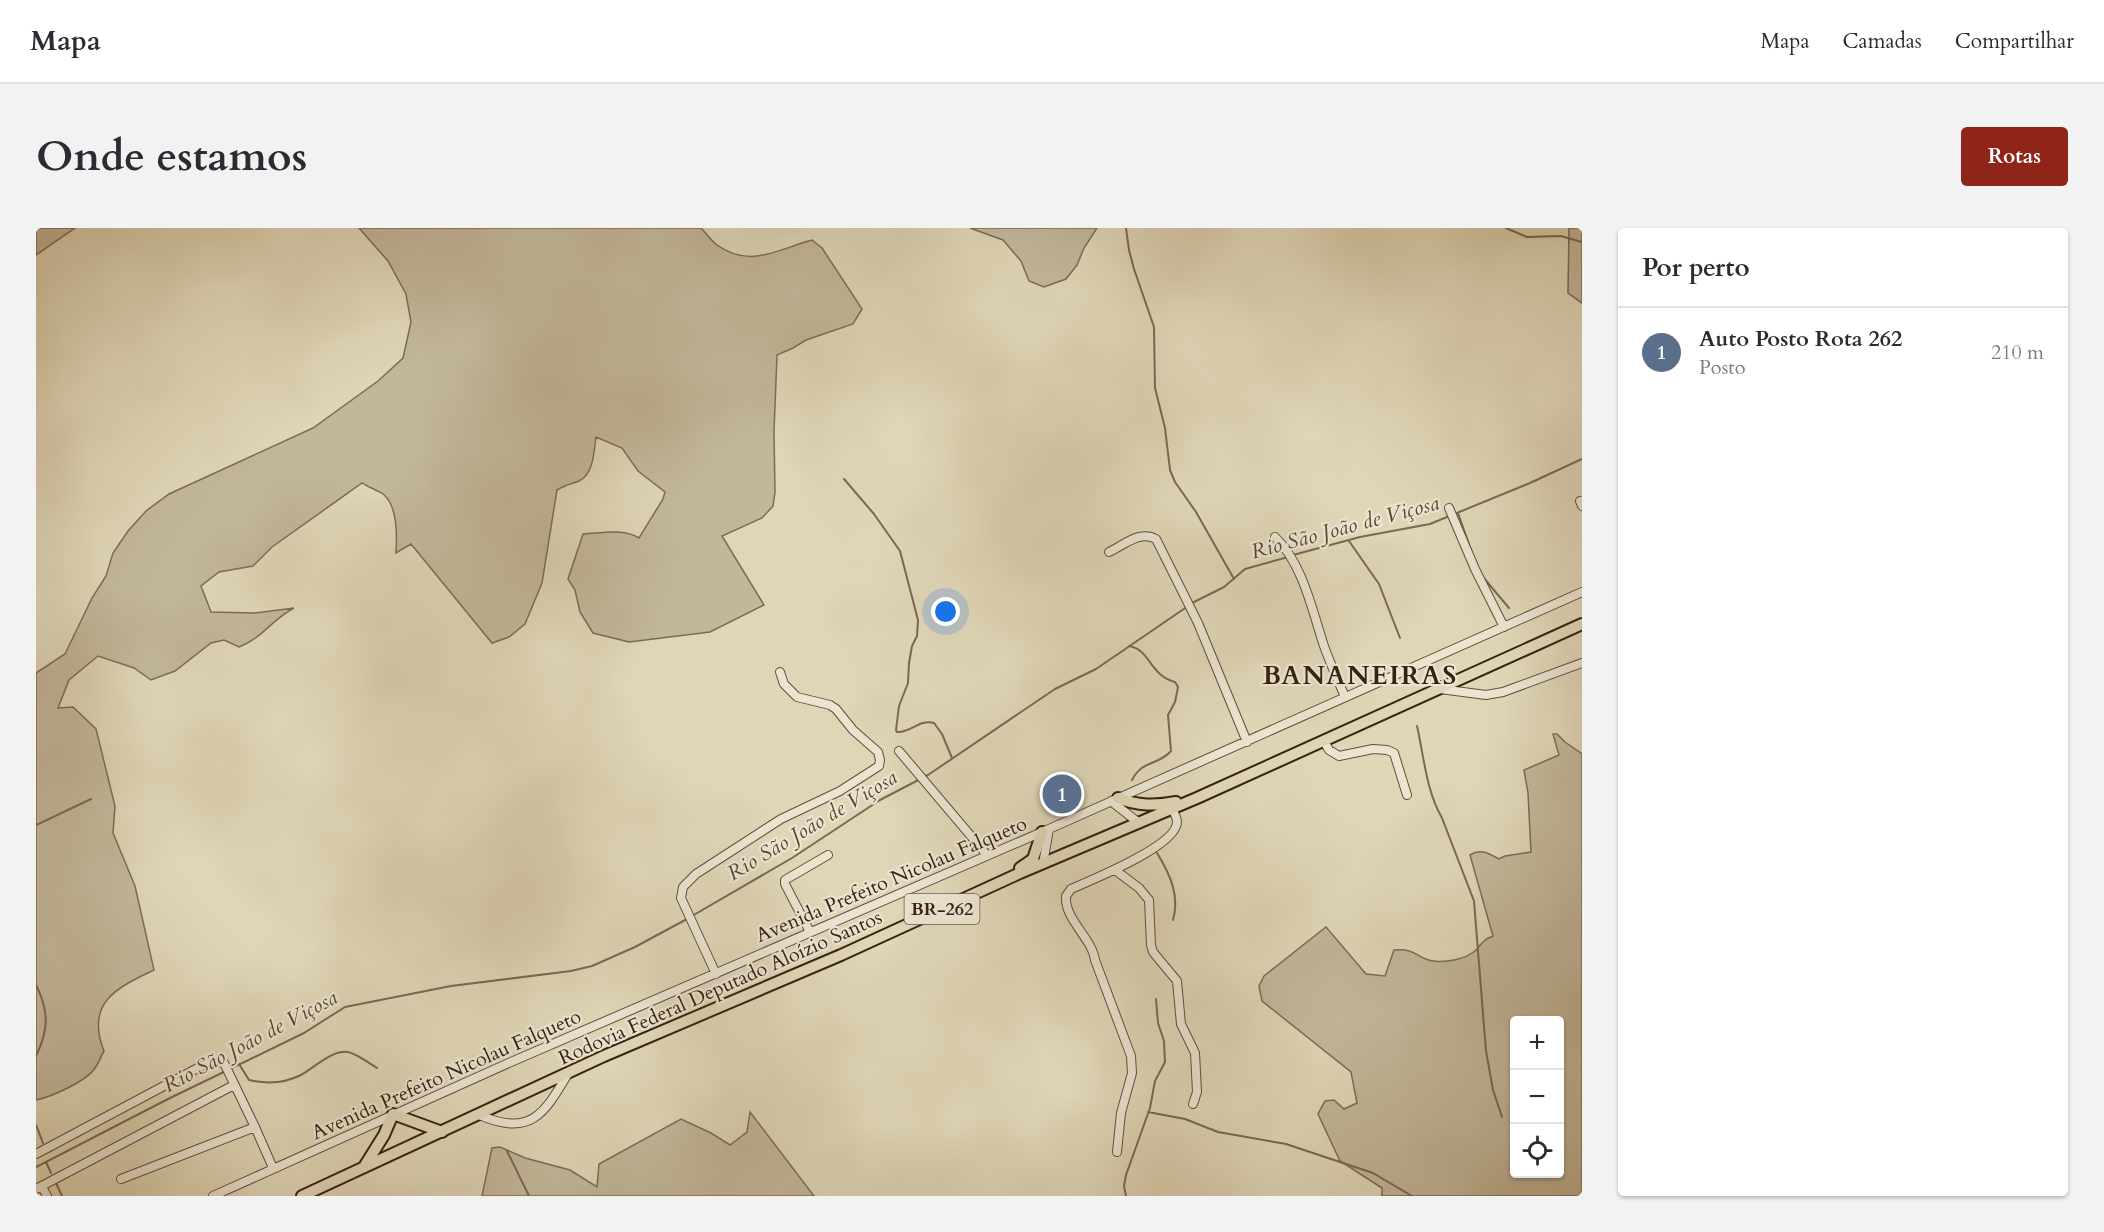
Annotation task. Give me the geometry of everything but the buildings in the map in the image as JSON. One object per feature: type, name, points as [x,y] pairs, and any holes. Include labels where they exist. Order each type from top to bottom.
[{"type":"highway","name":"Rodovia Federal Deputado Aloízio Santos","points":[[302,1196],[569,1072],[1197,798],[1582,624]]},
{"type":"highway","points":[[1556,636],[1582,631]]},
{"type":"highway","points":[[1114,800],[1152,806],[1197,798]]},
{"type":"highway","points":[[990,887],[1033,860],[1045,831]]},
{"type":"highway","points":[[364,1167],[384,1135],[393,1114],[442,1132]]},
{"type":"street","points":[[1451,511],[1475,569],[1504,627]]},
{"type":"street","points":[[1109,552],[1142,536],[1156,539],[1216,663],[1247,742]]},
{"type":"street","points":[[1275,537],[1293,561],[1345,697]]},
{"type":"street","name":"Avenida Prefeito Nicolau Falqueto","points":[[213,1196],[393,1114],[1045,831],[1582,592]]},
{"type":"street","points":[[1440,689],[1486,695],[1503,692],[1582,663]]},
{"type":"street","points":[[716,974],[681,898],[681,891],[688,881],[781,819],[840,791],[879,766],[880,763],[878,752],[854,730],[836,708],[797,697],[784,684],[780,672]]},
{"type":"street","points":[[1324,741],[1329,750],[1339,756],[1373,749],[1394,753],[1407,795]]},
{"type":"street","points":[[899,751],[987,855]]},
{"type":"street","points":[[1114,800],[1139,823]]},
{"type":"street","points":[[1117,1152],[1121,1113],[1132,1073],[1131,1056],[1095,960],[1094,950],[1082,935],[1066,901],[1071,889],[1137,859],[1174,830],[1177,819],[1172,809]]},
{"type":"street","points":[[1043,864],[1045,831]]},
{"type":"street","points":[[810,932],[785,880],[828,855]]},
{"type":"street","points":[[1115,870],[1139,888],[1149,900],[1153,952],[1177,981],[1181,1024],[1195,1053],[1197,1092],[1193,1104]]},
{"type":"street","points":[[37,1151],[211,1061],[224,1063],[273,1168]]},
{"type":"street","points":[[479,1115],[488,1119],[514,1123],[533,1120],[552,1100],[569,1072]]},
{"type":"street","points":[[47,1196],[39,1188],[234,1085]]},
{"type":"street","points":[[121,1179],[255,1127]]},
{"type":"shaded area","points":[[36,228],[75,228],[36,255]]},
{"type":"shaded area","points":[[359,228],[701,228],[717,245],[741,256],[764,255],[812,240],[822,248],[862,309],[853,324],[806,340],[777,355],[773,506],[762,518],[722,536],[764,605],[710,632],[629,642],[593,633],[580,612],[575,590],[568,579],[583,534],[619,532],[639,538],[665,492],[638,471],[622,448],[596,437],[588,473],[579,481],[557,490],[542,583],[525,624],[509,637],[492,643],[411,544],[396,553],[396,522],[392,506],[383,494],[362,483],[272,547],[253,566],[219,572],[201,586],[211,612],[255,613],[294,608],[248,643],[239,647],[224,640],[211,643],[175,671],[151,680],[134,668],[98,656],[69,680],[58,708],[73,707],[96,729],[115,806],[113,833],[135,886],[154,970],[116,991],[101,1009],[98,1021],[104,1051],[91,1073],[68,1088],[36,1100],[36,673],[65,654],[92,598],[106,576],[113,553],[146,511],[169,494],[313,428],[378,381],[403,358],[411,322],[406,294],[388,261]]},
{"type":"shaded area","points":[[970,228],[1097,228],[1084,248],[1077,265],[1066,279],[1044,287],[1029,281],[1021,261],[1003,240]]},
{"type":"shaded area","points":[[1569,228],[1582,228],[1582,303],[1568,293]]},
{"type":"shaded area","points":[[1553,734],[1557,734],[1582,754],[1582,1196],[1382,1196],[1382,1188],[1340,1161],[1318,1114],[1325,1101],[1334,1100],[1344,1109],[1357,1103],[1351,1072],[1262,1001],[1259,986],[1264,976],[1326,927],[1366,974],[1385,976],[1394,950],[1408,951],[1428,960],[1439,961],[1461,958],[1475,951],[1484,941],[1493,936],[1470,855],[1482,852],[1499,859],[1531,852],[1528,793],[1524,770],[1559,755]]},
{"type":"shaded area","points":[[750,1112],[814,1196],[482,1196],[492,1148],[500,1147],[525,1158],[570,1170],[597,1187],[599,1164],[681,1119],[730,1145],[747,1132]]},
{"type":"waterway","points":[[1126,228],[1134,269],[1154,327],[1155,388],[1165,428],[1170,470],[1234,579]]},
{"type":"waterway","points":[[1506,228],[1527,237],[1561,236],[1582,242]]},
{"type":"waterway","name":"Rio São João de Viçosa","points":[[1293,555],[1360,537],[1430,524],[1582,459]]},
{"type":"waterway","points":[[844,479],[874,514],[900,551],[918,620],[917,636],[912,646],[909,663],[908,683],[899,706],[896,730],[902,732],[924,723],[934,723],[942,734],[952,758]]},
{"type":"waterway","points":[[1458,513],[1471,550]]},
{"type":"waterway","points":[[1349,541],[1379,584],[1400,638]]},
{"type":"waterway","name":"Rio São João de Viçosa","points":[[692,916],[792,858],[880,800],[928,775],[1055,689],[1096,669],[1194,602],[1224,587],[1245,569],[1288,557]]},
{"type":"waterway","points":[[1483,577],[1509,608]]},
{"type":"waterway","points":[[1129,646],[1142,652],[1160,674],[1175,682],[1178,687],[1175,702],[1168,715],[1171,751],[1141,769],[1132,780]]},
{"type":"waterway","points":[[1417,726],[1432,796],[1474,901],[1486,1051],[1493,1090],[1502,1117]]},
{"type":"waterway","points":[[36,825],[91,799]]},
{"type":"waterway","points":[[1157,853],[1172,885],[1175,902],[1173,920]]},
{"type":"waterway","name":"Rio São João de Viçosa","points":[[36,1167],[304,1033],[345,1007],[451,986],[571,971],[592,966],[635,947],[687,919]]},
{"type":"waterway","points":[[36,985],[46,1020],[36,1056]]},
{"type":"waterway","points":[[1126,1196],[1124,1186],[1126,1175],[1150,1108],[1155,1081],[1165,1062],[1164,1041],[1158,1023],[1156,999]]},
{"type":"waterway","points":[[239,1064],[249,1080],[262,1082],[295,1078],[329,1057],[342,1052],[355,1055],[377,1068]]},
{"type":"waterway","points":[[1148,1112],[1185,1119],[1218,1132],[1286,1144],[1373,1173],[1412,1196]]},
{"type":"waterway","points":[[36,1125],[43,1143]]},
{"type":"waterway","points":[[507,1151],[529,1196]]},
{"type":"waterway","points":[[46,1162],[51,1173]]},
{"type":"waterway","points":[[56,1183],[62,1196]]},
{"type":"place","name":"Auto Posto Rota 262","points":[[1062,794]]},
{"type":"district","name":"BANANEIRAS","points":[[1360,675]]}]
